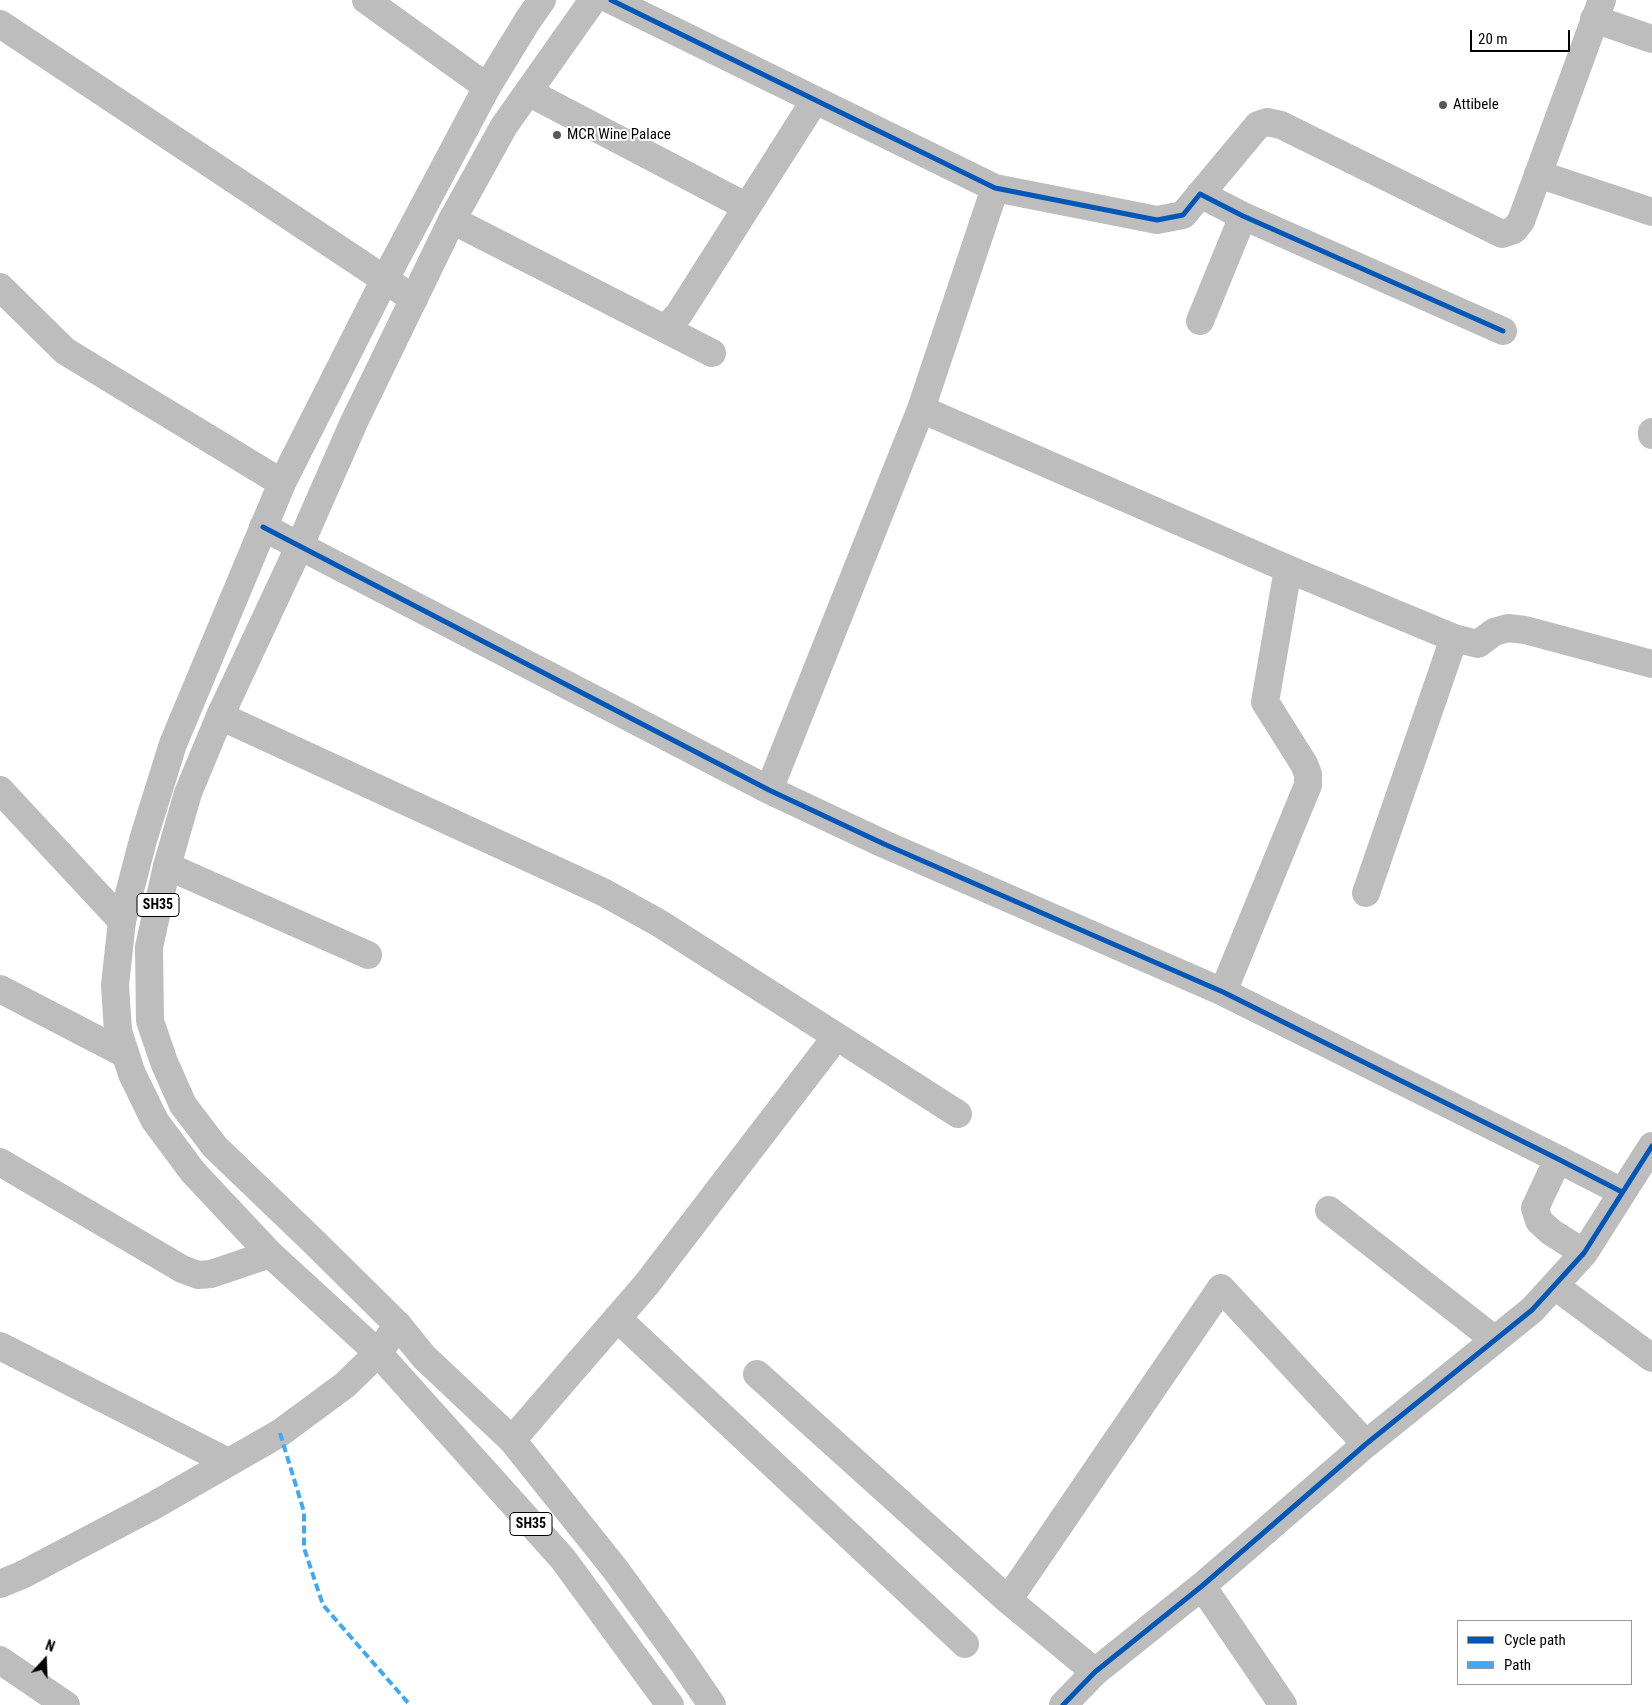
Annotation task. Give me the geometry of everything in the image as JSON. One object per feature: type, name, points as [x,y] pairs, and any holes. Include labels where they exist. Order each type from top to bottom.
[{"type":"street","points":[[366,0],[488,87]]},
{"type":"street","name":"SH35","points":[[542,0],[488,87],[384,281],[282,483],[173,744],[143,840],[122,921],[115,985],[118,1031],[132,1074],[155,1121],[193,1172],[270,1254],[378,1353],[562,1559],[670,1705]]},
{"type":"street","name":"SH35","points":[[593,0],[504,126],[452,220],[354,422],[300,545],[220,716],[188,793],[167,866],[149,947],[150,1021],[164,1062],[184,1105],[215,1147],[398,1325],[424,1357],[512,1440],[615,1569],[712,1705]]},
{"type":"street","points":[[611,0],[996,188],[1157,220],[1183,215],[1258,125],[1268,122],[1281,125],[1502,234],[1514,230],[1521,221],[1598,10],[1652,39]]},
{"type":"street","points":[[0,24],[384,281],[414,299]]},
{"type":"street","points":[[528,92],[747,207]]},
{"type":"street","points":[[665,329],[679,314],[815,100]]},
{"type":"street","points":[[1538,174],[1652,212]]},
{"type":"street","points":[[769,790],[921,409],[996,188]]},
{"type":"street","points":[[1200,194],[1243,216],[1503,331]]},
{"type":"street","points":[[1200,321],[1243,216]]},
{"type":"street","points":[[452,220],[712,353]]},
{"type":"street","points":[[0,287],[65,351],[282,483]]},
{"type":"street","points":[[921,409],[1288,569],[1454,638],[1478,644],[1494,632],[1508,628],[1524,630],[1652,664]]},
{"type":"street","points":[[263,527],[769,790],[893,848],[1224,992],[1558,1158],[1622,1192]]},
{"type":"street","points":[[1224,992],[1308,785],[1308,774],[1304,764],[1266,702],[1288,569]]},
{"type":"street","points":[[1366,893],[1454,638]]},
{"type":"street","points":[[220,716],[603,892],[658,923],[958,1114]]},
{"type":"street","points":[[0,790],[122,921]]},
{"type":"street","points":[[167,866],[368,955]]},
{"type":"street","points":[[0,988],[126,1054]]},
{"type":"street","points":[[512,1440],[646,1285],[836,1037]]},
{"type":"street","points":[[1063,1705],[1095,1672],[1202,1586],[1366,1444],[1532,1310],[1584,1253],[1652,1146]]},
{"type":"street","points":[[1558,1158],[1535,1208],[1539,1221],[1584,1253]]},
{"type":"street","points":[[0,1162],[182,1269],[198,1275],[211,1274],[270,1254]]},
{"type":"street","points":[[1329,1210],[1495,1340]]},
{"type":"street","points":[[1555,1286],[1652,1358]]},
{"type":"street","points":[[1008,1600],[1221,1288],[1366,1444]]},
{"type":"street","points":[[617,1318],[965,1644]]},
{"type":"street","points":[[0,1584],[22,1576],[144,1511],[287,1428],[345,1385],[378,1353],[398,1325]]},
{"type":"street","points":[[0,1346],[228,1462]]},
{"type":"street","points":[[757,1374],[1008,1600],[1095,1672]]},
{"type":"street","points":[[1202,1586],[1283,1705]]},
{"type":"street","points":[[0,1660],[66,1705]]},
{"type":"marked path","points":[[280,1433],[304,1512],[304,1548],[323,1605],[410,1705]]},
{"type":"cycle path","points":[[611,0],[995,188],[1157,220],[1183,215],[1200,194],[1243,216],[1503,331]]},
{"type":"cycle path","points":[[263,527],[769,790],[884,844],[1223,992],[1622,1192]]},
{"type":"cycle path","points":[[1063,1705],[1095,1672],[1202,1586],[1366,1444],[1532,1310],[1584,1253],[1652,1146]]},
{"type":"place","name":"Attibele","points":[[1443,105]]},
{"type":"place","name":"MCR Wine Palace","points":[[557,135]]}]
